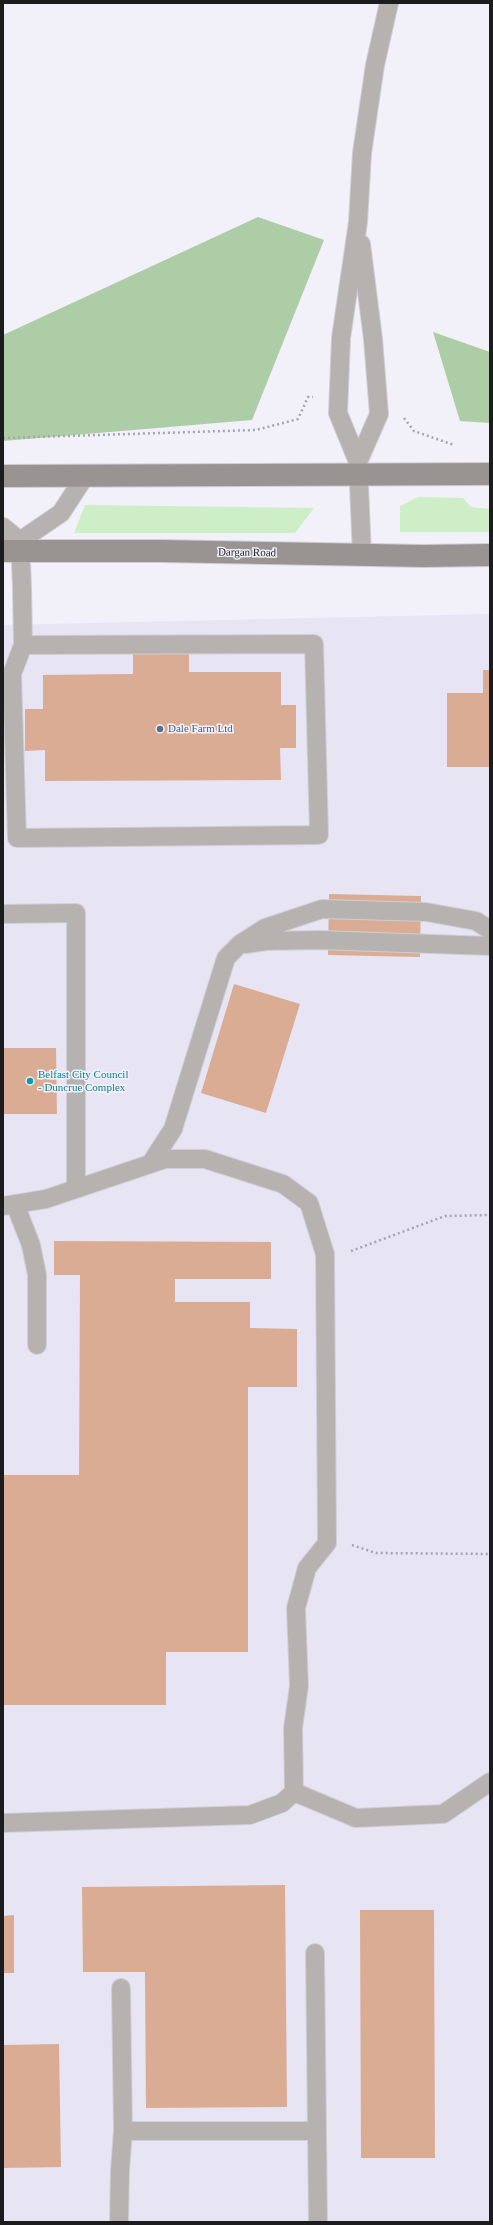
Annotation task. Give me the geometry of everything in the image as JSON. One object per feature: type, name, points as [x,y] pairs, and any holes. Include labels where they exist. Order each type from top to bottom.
[{"type":"street","points":[[3,476],[85,476],[358,468],[490,474]]},
{"type":"street","name":"Dargan Road","points":[[14,547],[362,555],[490,555]]},
{"type":"lane","points":[[362,555],[358,468],[338,413],[341,338],[358,222],[362,153],[375,65],[389,3]]},
{"type":"lane","points":[[358,222],[373,339],[379,414],[358,468]]},
{"type":"lane","points":[[14,547],[61,513],[85,476]]},
{"type":"lane","points":[[3,528],[14,547],[23,645],[12,674],[18,838],[319,835],[314,644],[23,645]]},
{"type":"lane","points":[[151,1163],[174,1129],[226,958],[240,944],[265,928],[322,909],[426,912],[476,921],[490,930]]},
{"type":"lane","points":[[3,914],[76,914],[76,1189]]},
{"type":"lane","points":[[240,944],[266,941],[320,940],[490,946]]},
{"type":"lane","points":[[3,1823],[250,1815],[282,1803],[294,1792],[293,1728],[299,1686],[296,1608],[307,1568],[327,1543],[325,1254],[309,1203],[283,1184],[205,1159],[165,1159],[46,1199],[9,1205],[31,1244],[37,1275],[37,1345]]},
{"type":"lane","points":[[294,1792],[356,1818],[443,1814],[490,1782]]},
{"type":"lane","points":[[315,1953],[318,2222]]},
{"type":"lane","points":[[119,2222],[120,2170],[123,2131],[121,1988]]},
{"type":"lane","points":[[123,2131],[317,2131]]},
{"type":"path","points":[[377,395],[387,395],[414,431],[455,446]]},
{"type":"path","points":[[3,438],[256,430],[298,419],[308,397],[339,396]]},
{"type":"path","points":[[325,1254],[347,1252],[445,1216],[490,1216]]},
{"type":"path","points":[[327,1543],[348,1544],[376,1553],[490,1554]]},
{"type":"shaded area","points":[[490,614],[490,2222],[3,2222],[3,625]]},
{"type":"green space","points":[[258,217],[324,240],[252,420],[3,441],[3,335]]},
{"type":"green space","points":[[433,332],[490,352],[490,423],[460,421]]},
{"type":"green space","points":[[418,497],[463,498],[471,507],[490,509],[490,532],[400,532],[400,506]]},
{"type":"green space","points":[[85,505],[314,508],[295,533],[74,533]]},
{"type":"building","name":"Dale Farm Ltd","points":[[133,654],[189,654],[189,672],[281,672],[281,705],[296,705],[296,748],[280,748],[281,780],[45,781],[45,750],[25,751],[25,709],[43,709],[43,675],[133,674]]},
{"type":"building","points":[[483,670],[490,670],[490,767],[447,767],[447,693],[483,693]]},
{"type":"building","points":[[329,894],[421,896],[420,957],[328,955]]},
{"type":"building","points":[[234,984],[300,1004],[266,1113],[201,1093]]},
{"type":"building","name":"Belfast City Council - Duncrue Complex","points":[[3,1048],[56,1048],[57,1114],[3,1114]]},
{"type":"building","points":[[54,1241],[271,1242],[271,1279],[175,1279],[175,1302],[250,1302],[250,1328],[297,1329],[297,1387],[248,1387],[248,1652],[166,1652],[166,1705],[3,1705],[3,1475],[79,1475],[80,1275],[54,1275]]},
{"type":"building","points":[[285,1885],[287,2107],[146,2108],[145,1972],[83,1972],[82,1887]]},
{"type":"building","points":[[360,1910],[434,1910],[435,2158],[361,2158]]},
{"type":"building","points":[[14,1915],[14,1973],[3,1973],[3,1916]]},
{"type":"building","points":[[59,2044],[61,2167],[3,2168],[3,2045]]},
{"type":"place","name":"Dale Farm Ltd","points":[[160,729]]},
{"type":"place","name":"Belfast City Council - Duncrue Complex","points":[[30,1081]]}]
